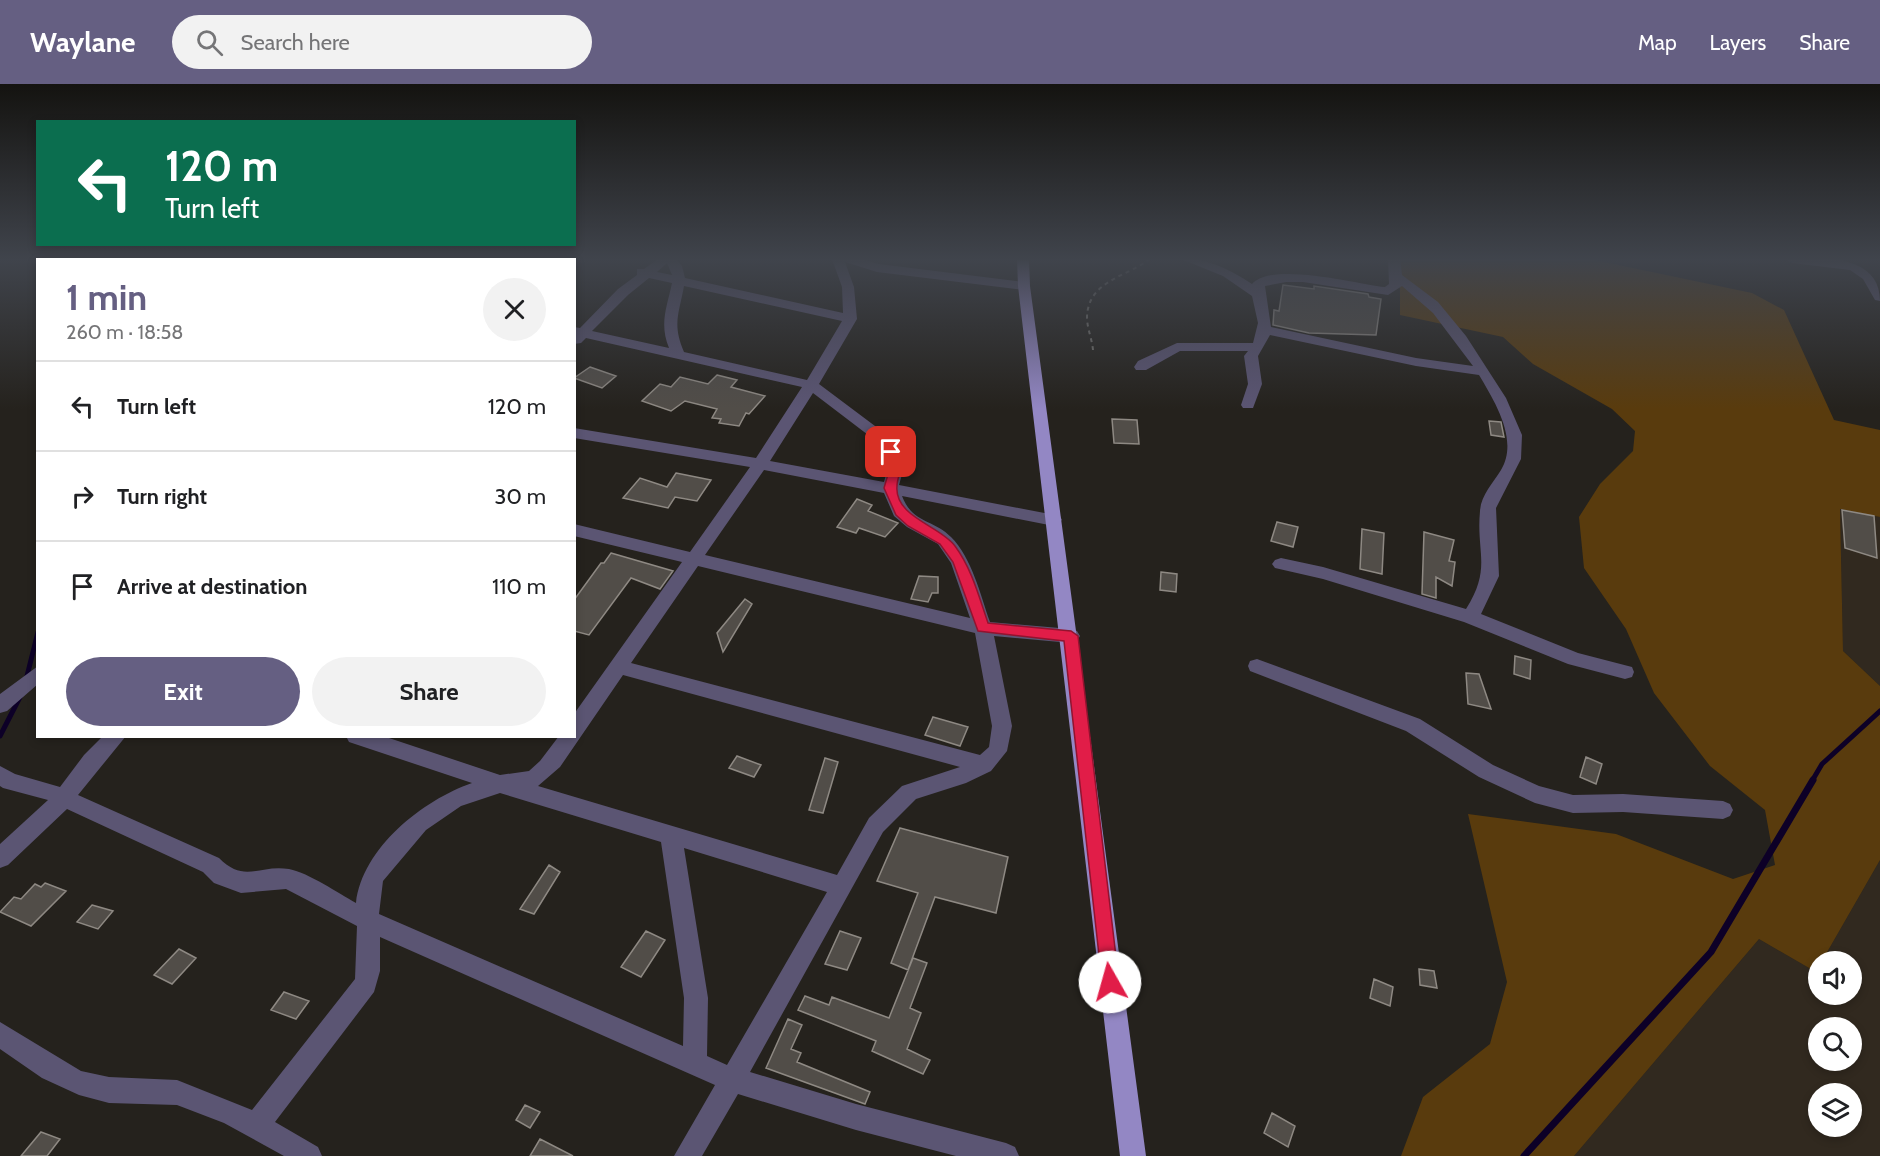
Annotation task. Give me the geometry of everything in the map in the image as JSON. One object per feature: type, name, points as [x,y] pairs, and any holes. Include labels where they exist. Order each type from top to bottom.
[{"type":"main road","points":[[1027,309],[1071,636],[1102,917],[1133,1156]]},
{"type":"street","points":[[577,335],[605,309]]},
{"type":"street","points":[[671,309],[669,323],[679,357]]},
{"type":"street","points":[[804,309],[850,319]]},
{"type":"street","points":[[576,727],[694,560],[812,385],[850,319],[850,309]]},
{"type":"street","points":[[1248,405],[1255,384],[1250,368],[1251,356],[1258,347],[1264,330],[1264,309]]},
{"type":"street","points":[[1437,309],[1485,372],[1513,429],[1516,450],[1514,461],[1496,490],[1488,509],[1491,574],[1483,596],[1470,617]]},
{"type":"street","points":[[1264,330],[1416,362],[1485,372]]},
{"type":"street","points":[[577,335],[812,385],[882,438],[897,464],[890,488],[900,512],[913,523],[944,540],[959,561],[983,628],[1002,726],[997,751],[984,765],[959,777],[909,792],[876,825],[790,981],[687,1156]]},
{"type":"street","points":[[1141,367],[1143,363],[1161,357],[1177,347],[1258,347]]},
{"type":"street","points":[[576,433],[760,464],[1054,520]]},
{"type":"street","points":[[576,530],[983,628],[1071,636]]},
{"type":"street","points":[[1281,564],[1323,573],[1470,617],[1575,659],[1624,672]]},
{"type":"street","points":[[1257,666],[1413,725],[1486,771],[1535,794],[1573,804],[1623,803],[1723,810]]},
{"type":"street","points":[[620,667],[984,765]]},
{"type":"street","points":[[0,705],[36,675]]},
{"type":"street","points":[[0,858],[64,798],[91,761],[114,738]]},
{"type":"street","points":[[362,738],[501,784],[841,886]]},
{"type":"street","points":[[256,1125],[366,984],[371,967],[369,921],[372,878],[418,821],[448,800],[501,784],[531,780],[555,758],[569,738]]},
{"type":"street","points":[[0,775],[9,782],[49,791],[210,865],[222,876],[241,883],[288,879],[369,921],[731,1079],[856,1117],[1006,1156]]},
{"type":"street","points":[[671,835],[696,998],[695,1064]]},
{"type":"street","points":[[0,1034],[48,1067],[78,1081],[107,1089],[153,1090],[185,1094],[256,1125],[309,1156]]},
{"type":"path","points":[[1090,309],[1087,317],[1093,338],[1093,350]]},
{"type":"shaded area","points":[[1400,309],[1782,309],[1834,420],[1880,430],[1880,517],[1840,509],[1843,651],[1880,686],[1880,860],[1828,951],[1808,951],[1808,967],[1759,939],[1574,1156],[1401,1156],[1423,1097],[1490,1044],[1507,982],[1468,814],[1616,834],[1733,879],[1775,865],[1765,810],[1710,766],[1654,693],[1626,629],[1584,568],[1579,517],[1600,484],[1633,451],[1635,431],[1612,409],[1533,364],[1503,337],[1400,315]]},
{"type":"shaded area","points":[[1840,509],[1880,517],[1880,686],[1843,651]]},
{"type":"shaded area","points":[[1880,860],[1880,1156],[1574,1156],[1759,939],[1808,967],[1808,1005],[1862,1005],[1862,951],[1828,951]]},
{"type":"building","points":[[1279,309],[1380,309],[1376,335],[1309,333],[1273,325],[1274,310],[1279,311]]},
{"type":"building","points":[[590,367],[616,376],[602,388],[576,379]]},
{"type":"building","points":[[717,375],[737,380],[731,387],[765,396],[749,414],[746,413],[739,426],[719,423],[721,419],[712,418],[717,409],[685,401],[671,411],[642,401],[660,384],[671,387],[680,377],[708,384]]},
{"type":"building","points":[[1112,419],[1137,420],[1139,444],[1114,443]]},
{"type":"building","points":[[1489,421],[1501,422],[1504,437],[1491,435]]},
{"type":"building","points":[[676,473],[711,480],[697,501],[675,497],[668,508],[623,498],[640,478],[667,487]]},
{"type":"building","points":[[857,499],[872,505],[868,511],[898,523],[885,537],[859,528],[856,533],[837,527]]},
{"type":"building","points":[[1842,510],[1874,516],[1877,558],[1845,548]]},
{"type":"building","points":[[1277,522],[1298,527],[1293,547],[1271,541]]},
{"type":"building","points":[[1362,529],[1384,533],[1382,574],[1360,569]]},
{"type":"building","points":[[1424,532],[1454,540],[1449,561],[1455,562],[1452,586],[1436,577],[1436,598],[1422,594]]},
{"type":"building","points":[[611,553],[673,571],[660,589],[631,578],[589,635],[576,632],[576,597],[601,563],[604,563]]},
{"type":"building","points":[[1161,572],[1177,574],[1176,592],[1160,590]]},
{"type":"building","points":[[919,576],[938,577],[938,593],[932,593],[928,602],[911,599]]},
{"type":"building","points":[[745,599],[752,604],[723,652],[717,633]]},
{"type":"building","points":[[1515,656],[1531,660],[1530,679],[1514,674]]},
{"type":"building","points":[[1466,673],[1479,674],[1491,709],[1468,704]]},
{"type":"building","points":[[933,717],[968,727],[960,746],[925,735]]},
{"type":"building","points":[[737,756],[761,765],[754,777],[729,768]]},
{"type":"building","points":[[1586,757],[1602,764],[1596,784],[1580,777]]},
{"type":"building","points":[[825,758],[838,762],[823,813],[809,810]]},
{"type":"building","points":[[900,828],[1008,857],[996,913],[935,897],[908,970],[891,963],[918,893],[877,881]]},
{"type":"building","points":[[549,865],[560,872],[534,914],[520,909]]},
{"type":"building","points":[[45,883],[66,891],[31,926],[0,912],[14,897],[21,899],[35,884],[41,887]]},
{"type":"building","points":[[92,905],[113,911],[98,929],[77,922]]},
{"type":"building","points":[[646,931],[665,940],[641,977],[621,967]]},
{"type":"building","points":[[840,931],[861,938],[847,970],[825,964]]},
{"type":"building","points":[[179,949],[196,958],[172,984],[154,975]]},
{"type":"building","points":[[913,958],[927,963],[910,1008],[921,1013],[907,1049],[930,1060],[923,1074],[872,1051],[876,1041],[798,1010],[805,996],[829,1005],[832,997],[889,1018]]},
{"type":"building","points":[[1419,969],[1434,971],[1437,988],[1420,985]]},
{"type":"building","points":[[1374,979],[1393,987],[1390,1006],[1370,998]]},
{"type":"building","points":[[284,992],[309,1001],[296,1019],[271,1010]]},
{"type":"building","points":[[788,1019],[802,1025],[791,1049],[801,1053],[797,1062],[870,1092],[865,1104],[766,1068]]},
{"type":"building","points":[[525,1105],[540,1112],[530,1128],[516,1120]]},
{"type":"building","points":[[1272,1113],[1295,1126],[1288,1147],[1264,1133]]},
{"type":"building","points":[[41,1132],[60,1139],[47,1156],[21,1156]]},
{"type":"building","points":[[540,1139],[573,1156],[530,1156]]},
{"type":"waterway","points":[[26,680],[36,640]]},
{"type":"waterway","points":[[0,736],[20,697]]},
{"type":"waterway","points":[[1812,781],[1822,764],[1880,711]]},
{"type":"waterway","points":[[1524,1156],[1711,952],[1813,780]]},
{"type":"route","points":[[891,452],[897,464],[890,488],[900,512],[913,523],[944,540],[952,551],[959,561],[983,628],[1071,636],[1110,982]]}]
